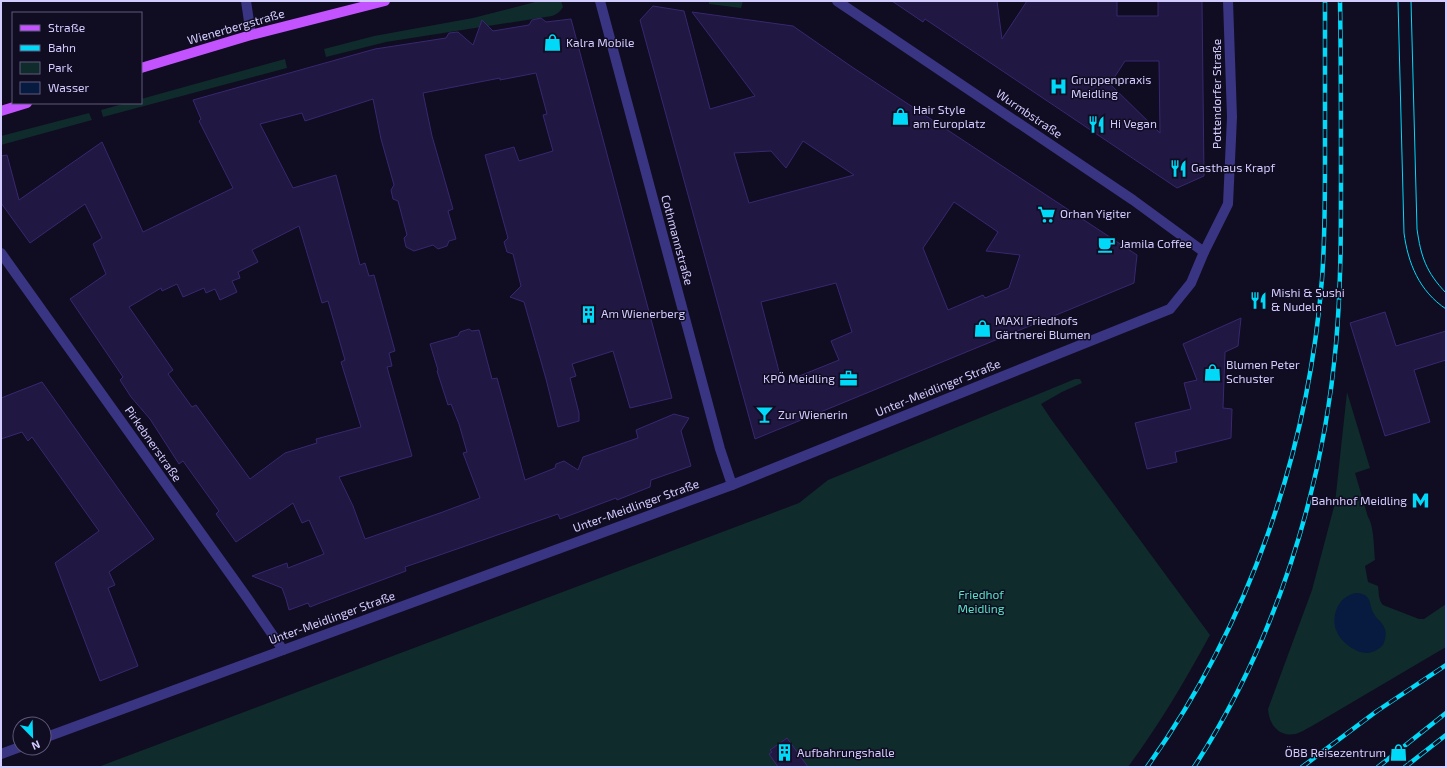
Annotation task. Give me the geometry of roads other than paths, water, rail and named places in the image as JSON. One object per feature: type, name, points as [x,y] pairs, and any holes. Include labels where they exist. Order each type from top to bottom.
[{"type":"main road","name":"Wienerbergstraße","points":[[142,68],[251,35],[385,1]]},
{"type":"main road","points":[[1,111],[24,104]]},
{"type":"street","points":[[246,1],[251,35]]},
{"type":"street","name":"Cothmannstraße","points":[[600,1],[716,434],[732,485]]},
{"type":"street","name":"Wurmbstraße","points":[[837,1],[1133,200],[1204,252]]},
{"type":"street","name":"Pottendorfer Straße","points":[[1204,252],[1228,204],[1232,117],[1228,1]]},
{"type":"street","name":"Unter-Meidlinger Straße","points":[[52,735],[732,485],[1170,309],[1191,284],[1204,252]]},
{"type":"street","name":"Pirkebnerstraße","points":[[1,253],[283,650]]},
{"type":"street","points":[[1,754],[12,750]]},
{"type":"water","points":[[1356,593],[1368,597],[1374,614],[1385,630],[1386,636],[1383,645],[1378,649],[1367,653],[1363,653],[1349,646],[1339,636],[1335,626],[1335,614],[1340,603],[1344,598]]},
{"type":"tram line","points":[[1398,1],[1404,233],[1408,255],[1416,276],[1429,294],[1446,309]]},
{"type":"tram line","points":[[1411,1],[1417,229],[1420,248],[1429,271],[1446,293]]},
{"type":"railway","points":[[1147,767],[1183,712],[1215,655],[1244,596],[1268,535],[1287,473],[1303,409],[1315,344],[1323,264],[1325,204],[1325,1]]},
{"type":"railway","points":[[1194,767],[1223,719],[1249,669],[1271,617],[1307,510],[1320,455],[1336,344],[1339,302],[1341,218],[1340,1]]},
{"type":"railway","points":[[1302,767],[1377,711],[1446,665]]},
{"type":"railway","points":[[1378,767],[1446,713]]},
{"type":"railway","points":[[1405,767],[1446,735]]},
{"type":"place","name":"Kalra Mobile","points":[[553,43]]},
{"type":"place","name":"Gruppenpraxis Meidling","points":[[1058,87]]},
{"type":"place","name":"Hair Style am Europlatz","points":[[900,117]]},
{"type":"place","name":"Hi Vegan","points":[[1097,124]]},
{"type":"place","name":"Gasthaus Krapf","points":[[1178,168]]},
{"type":"place","name":"Orhan Yigiter","points":[[1047,214]]},
{"type":"place","name":"Jamila Coffee","points":[[1107,244]]},
{"type":"place","name":"Mishi & Sushi & Nudeln","points":[[1258,300]]},
{"type":"place","name":"Am Wienerberg","points":[[588,314]]},
{"type":"place","name":"MAXI Friedhofs Gärtnerei Blumen","points":[[982,328]]},
{"type":"place","name":"Blumen Peter Schuster","points":[[1213,372]]},
{"type":"place","name":"KPÖ Meidling","points":[[848,379]]},
{"type":"place","name":"Zur Wienerin","points":[[765,415]]},
{"type":"place","name":"Bahnhof Meidling","points":[[1420,501]]},
{"type":"place","name":"Aufbahrungshalle","points":[[784,753]]},
{"type":"place","name":"ÖBB Reisezentrum","points":[[1399,753]]},
{"type":"park label","name":"Friedhof Meidling","points":[[981,602]]}]
